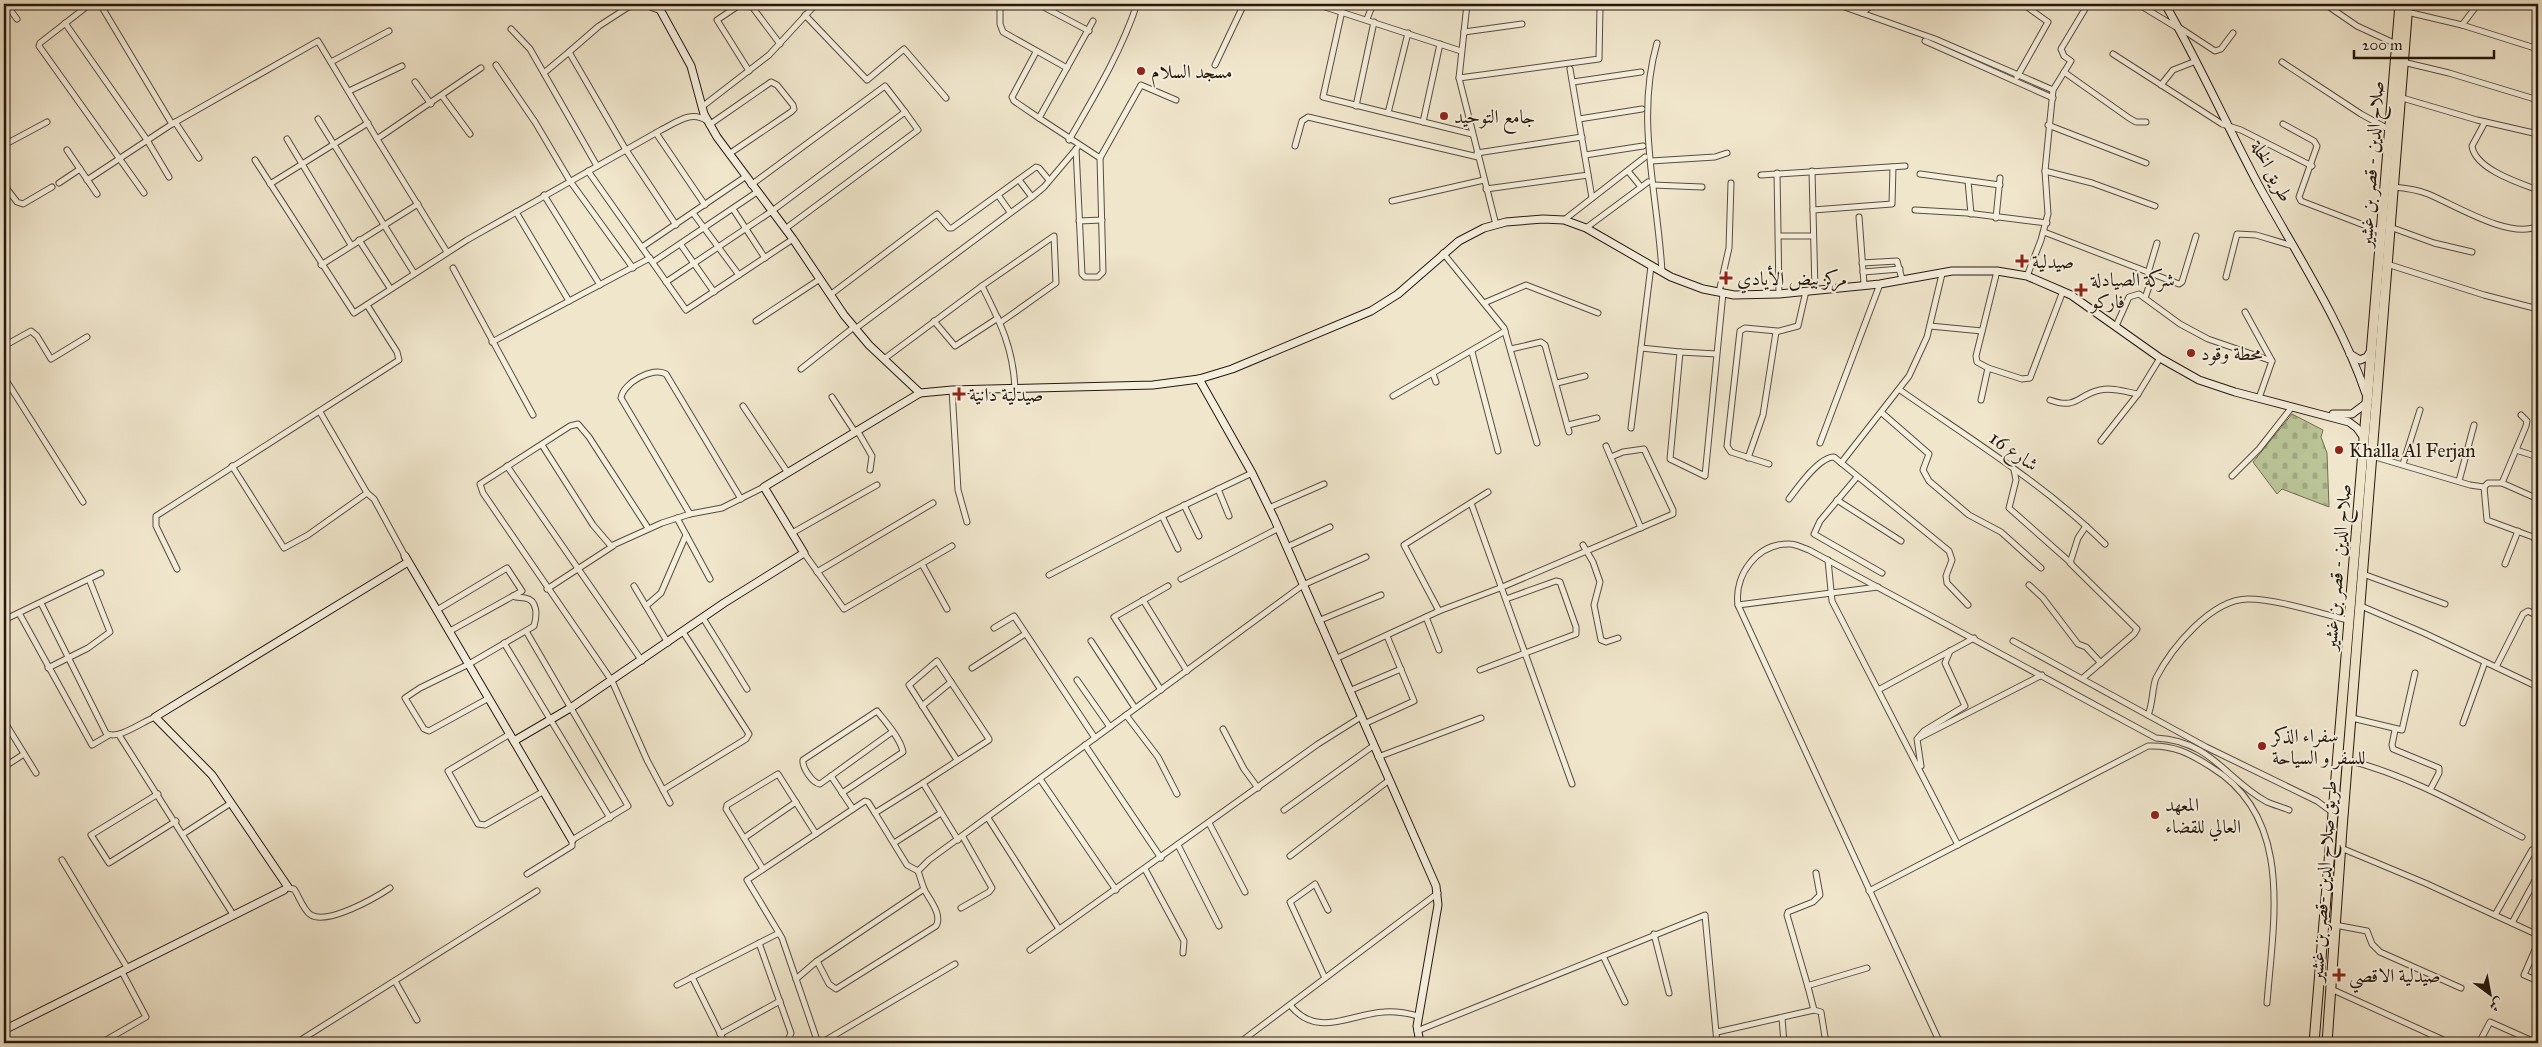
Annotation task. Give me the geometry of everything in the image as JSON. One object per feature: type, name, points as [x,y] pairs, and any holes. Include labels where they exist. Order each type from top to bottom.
[{"type":"highway","name":"صلاح الدين - قصر بن غشير","points":[[2314,1043],[2329,844],[2372,348],[2386,230],[2396,44],[2404,8]]},
{"type":"highway","name":"طريق صلاح الدين -قصر بن غشير","points":[[2327,1043],[2387,264],[2386,230],[2393,187],[2403,62],[2404,8]]},
{"type":"highway","points":[[2332,810],[2338,811],[2344,806]]},
{"type":"highway","points":[[2329,844],[2335,838],[2341,846]]},
{"type":"street","points":[[6,4],[17,19]]},
{"type":"street","points":[[90,4],[40,42],[39,46],[144,194]]},
{"type":"street","points":[[100,4],[173,123],[199,158]]},
{"type":"street","points":[[618,4],[623,10]]},
{"type":"street","points":[[544,73],[633,4]]},
{"type":"street","points":[[642,4],[658,6],[691,66],[708,123],[745,177],[793,239],[854,328],[920,393]]},
{"type":"street","points":[[741,4],[717,20],[749,71]]},
{"type":"street","points":[[750,4],[780,44]]},
{"type":"street","points":[[703,106],[749,71],[780,44],[816,4]]},
{"type":"street","points":[[1000,4],[1000,24],[1003,32],[1036,52],[1068,68]]},
{"type":"street","points":[[1038,4],[1089,31]]},
{"type":"street","points":[[1069,140],[1114,61],[1137,4]]},
{"type":"street","points":[[1215,65],[1244,4]]},
{"type":"street","points":[[1316,4],[1461,51]]},
{"type":"street","points":[[1367,19],[1373,4]]},
{"type":"street","points":[[1477,4],[1467,4],[1459,78],[1496,225]]},
{"type":"street","points":[[1836,4],[1935,38],[2053,90]]},
{"type":"street","points":[[1862,13],[1873,4]]},
{"type":"street","points":[[2015,80],[2048,22],[2023,4]]},
{"type":"street","points":[[2027,276],[2047,223],[2048,201],[2045,171],[2048,125],[2054,98],[2053,90],[2071,61],[2064,56],[2061,49],[2088,4]]},
{"type":"street","points":[[2138,4],[2215,51],[2221,49],[2233,33]]},
{"type":"street","name":"طريق الخلة","points":[[2165,4],[2180,29],[2259,185],[2294,246],[2350,354],[2368,401]]},
{"type":"street","points":[[2325,4],[2357,26],[2396,44]]},
{"type":"street","points":[[2462,25],[2478,4]]},
{"type":"street","points":[[1459,78],[1599,59],[1600,7]]},
{"type":"street","points":[[2404,8],[2538,50]]},
{"type":"street","points":[[1342,11],[1322,95],[1324,98],[1472,134]]},
{"type":"street","points":[[805,15],[867,80],[906,49],[946,98]]},
{"type":"street","points":[[1039,118],[1093,21]]},
{"type":"street","points":[[1356,106],[1374,22]]},
{"type":"street","points":[[66,23],[147,140],[169,177]]},
{"type":"street","points":[[1464,32],[1522,24]]},
{"type":"street","points":[[511,29],[530,49],[597,166]]},
{"type":"street","points":[[331,62],[389,31]]},
{"type":"street","points":[[1388,113],[1408,33]]},
{"type":"street","points":[[87,180],[173,123],[318,41],[447,252]]},
{"type":"street","points":[[1926,41],[2054,98]]},
{"type":"street","points":[[1657,43],[1648,77],[1647,94],[1653,186],[1662,273]]},
{"type":"street","points":[[1423,122],[1440,44]]},
{"type":"street","points":[[569,52],[626,150],[676,225]]},
{"type":"street","points":[[1036,52],[1012,97],[1014,101],[1077,147],[1100,158]]},
{"type":"street","points":[[2113,54],[2231,128],[2241,130],[2312,166]]},
{"type":"street","points":[[2161,85],[2174,70],[2196,61]]},
{"type":"street","points":[[2282,62],[2361,114],[2390,130]]},
{"type":"street","points":[[2403,62],[2449,73],[2538,100]]},
{"type":"street","points":[[496,64],[535,122],[570,181],[633,268]]},
{"type":"street","points":[[349,91],[402,66]]},
{"type":"street","points":[[377,139],[482,68]]},
{"type":"street","points":[[1570,69],[1592,198]]},
{"type":"street","points":[[1573,82],[1641,72]]},
{"type":"street","points":[[2064,72],[2136,122],[2146,122]]},
{"type":"street","points":[[415,82],[431,104]]},
{"type":"street","points":[[708,123],[771,82],[777,85],[793,105],[794,108],[791,112],[729,154]]},
{"type":"street","points":[[1077,147],[1082,275],[1098,277],[1103,272],[1100,158],[1141,85],[1176,100]]},
{"type":"street","points":[[751,185],[885,86],[918,130],[785,229]]},
{"type":"street","points":[[442,96],[470,134]]},
{"type":"street","points":[[2399,97],[2485,122],[2538,134]]},
{"type":"street","points":[[1579,119],[1642,109]]},
{"type":"street","points":[[666,282],[772,211],[905,112]]},
{"type":"street","points":[[255,160],[321,265],[352,311],[356,312],[447,252],[544,195],[656,133],[689,116],[698,116],[708,123]]},
{"type":"street","points":[[1295,146],[1302,120],[1308,117],[1477,155],[1582,137]]},
{"type":"street","points":[[318,119],[414,273]]},
{"type":"street","points":[[4,145],[47,122]]},
{"type":"street","points":[[2485,122],[2472,146],[2477,157],[2498,174],[2538,190]]},
{"type":"street","points":[[270,184],[368,123]]},
{"type":"street","points":[[2283,124],[2316,143],[2317,150],[2312,166],[2299,197],[2301,201],[2386,230],[2472,252]]},
{"type":"street","points":[[2048,125],[2146,163]]},
{"type":"street","points":[[656,133],[705,205]]},
{"type":"street","points":[[287,139],[351,245]]},
{"type":"street","points":[[1585,155],[1644,146]]},
{"type":"street","points":[[801,368],[1032,197],[1077,147]]},
{"type":"street","points":[[67,150],[97,194]]},
{"type":"street","points":[[1651,161],[1714,157],[1727,153]]},
{"type":"street","points":[[1564,220],[1645,157]]},
{"type":"street","points":[[1761,175],[1905,166]]},
{"type":"street","points":[[830,295],[937,214],[949,228],[952,228],[1038,167],[1049,180]]},
{"type":"street","points":[[1813,210],[1892,204],[1893,167]]},
{"type":"street","points":[[59,183],[80,169]]},
{"type":"street","points":[[588,171],[686,310],[793,239]]},
{"type":"street","points":[[1628,171],[1641,187]]},
{"type":"street","points":[[1812,171],[1815,290]]},
{"type":"street","points":[[2045,171],[2092,183],[2155,206]]},
{"type":"street","points":[[1777,173],[1779,294]]},
{"type":"street","points":[[1920,174],[2000,185]]},
{"type":"street","points":[[1486,189],[1588,175]]},
{"type":"street","points":[[642,247],[745,177]]},
{"type":"street","points":[[1996,218],[2000,178]]},
{"type":"street","points":[[1019,180],[1032,197]]},
{"type":"street","points":[[1392,201],[1484,180]]},
{"type":"street","points":[[1968,181],[1971,214]]},
{"type":"street","points":[[1586,228],[1648,182]]},
{"type":"street","points":[[1680,352],[1670,459],[1705,476],[1721,292],[1729,248],[1731,183]]},
{"type":"street","points":[[4,185],[17,202],[23,204],[52,187]]},
{"type":"street","points":[[1653,186],[1702,187]]},
{"type":"street","points":[[2393,187],[2417,190],[2458,209],[2517,229],[2532,229],[2538,226]]},
{"type":"street","points":[[492,342],[681,245],[757,192]]},
{"type":"street","points":[[544,195],[600,285]]},
{"type":"street","points":[[998,195],[1010,212]]},
{"type":"street","points":[[321,265],[418,204]]},
{"type":"street","points":[[733,209],[765,258]]},
{"type":"street","points":[[1916,210],[2047,223]]},
{"type":"street","points":[[516,212],[569,301]]},
{"type":"street","points":[[692,213],[739,274]]},
{"type":"street","points":[[1859,216],[1864,284]]},
{"type":"street","points":[[1079,221],[1102,220]]},
{"type":"street","points":[[547,589],[614,546],[648,528],[690,514],[717,510],[764,487],[920,393],[952,390],[1153,385],[1199,379],[1232,369],[1371,311],[1398,294],[1443,253],[1475,232],[1496,225],[1522,220],[1564,220],[1611,240],[1662,273],[1703,288],[1755,296],[1864,284],[1880,284],[1952,271],[1997,271],[2027,276],[2063,291],[2160,358],[2199,380],[2318,413],[2353,425],[2364,440]]},
{"type":"street","points":[[2044,232],[2181,284],[2196,236]]},
{"type":"street","points":[[2226,276],[2237,234],[2256,236],[2294,246]]},
{"type":"street","points":[[884,359],[934,321],[1044,241],[1053,235],[1056,236],[1056,283],[1000,320],[953,346],[934,321]]},
{"type":"street","points":[[1778,236],[1813,236]]},
{"type":"street","points":[[359,240],[390,288]]},
{"type":"street","points":[[2145,298],[2157,243]]},
{"type":"street","points":[[681,245],[714,292]]},
{"type":"street","points":[[1443,253],[1505,331],[1538,443]]},
{"type":"street","points":[[1862,263],[1897,261],[1902,279]]},
{"type":"street","points":[[2387,264],[2484,295],[2538,309]]},
{"type":"street","points":[[1631,428],[1651,266]]},
{"type":"street","points":[[453,268],[533,415]]},
{"type":"street","points":[[1863,272],[1900,269]]},
{"type":"street","points":[[1997,271],[1975,360],[1988,368],[2022,379],[2030,378],[2063,291]]},
{"type":"street","points":[[1842,463],[1900,390],[1919,357],[1930,326],[1942,274]]},
{"type":"street","points":[[756,321],[820,279]]},
{"type":"street","points":[[1820,443],[1880,284]]},
{"type":"street","points":[[1484,303],[1526,285],[1598,313]]},
{"type":"street","points":[[982,286],[1000,320],[1013,359],[1015,388]]},
{"type":"street","points":[[1769,464],[1731,452],[1727,446],[1740,331],[1745,328],[1777,331],[1798,326],[1806,291]]},
{"type":"street","points":[[2116,326],[2131,295],[2139,294],[2180,324],[2208,339],[2272,361]]},
{"type":"street","points":[[177,569],[156,526],[156,516],[399,360],[397,352],[367,305]]},
{"type":"street","points":[[2246,312],[2272,361],[2259,398]]},
{"type":"street","points":[[1930,326],[1982,331]]},
{"type":"street","points":[[4,346],[31,331],[37,336],[51,359],[86,337]]},
{"type":"street","points":[[1394,396],[1505,331]]},
{"type":"street","points":[[1748,458],[1763,415],[1777,331]]},
{"type":"street","points":[[1511,349],[1544,344],[1557,383],[1569,432]]},
{"type":"street","points":[[1641,348],[1717,354]]},
{"type":"street","points":[[2350,354],[2356,359],[2364,359],[2372,348]]},
{"type":"street","points":[[1472,352],[1498,451]]},
{"type":"street","points":[[2101,441],[2138,394],[2160,358]]},
{"type":"street","points":[[1981,400],[1988,368]]},
{"type":"street","points":[[690,514],[621,398],[625,387],[654,372],[666,374],[741,499]]},
{"type":"street","points":[[1433,374],[1436,382]]},
{"type":"street","points":[[1557,383],[1584,376]]},
{"type":"street","points":[[4,377],[83,502]]},
{"type":"street","points":[[1199,379],[1252,473],[1279,528],[1438,893],[1437,910],[1416,1032],[1420,1043]]},
{"type":"street","points":[[2050,400],[2060,404],[2070,404],[2093,392],[2109,389],[2138,394]]},
{"type":"street","points":[[952,390],[958,490],[967,522]]},
{"type":"street","name":"شارع 16","points":[[1900,390],[2014,469],[2086,526],[2105,544]]},
{"type":"street","points":[[832,397],[872,456],[870,470]]},
{"type":"street","points":[[2318,413],[2348,415],[2359,410],[2368,401]]},
{"type":"street","points":[[743,406],[788,473]]},
{"type":"street","points":[[2232,476],[2264,444],[2292,407]]},
{"type":"street","points":[[2403,464],[2420,410]]},
{"type":"street","points":[[320,412],[367,493],[374,499],[407,559],[572,840],[572,846],[527,874]]},
{"type":"street","points":[[1882,413],[1930,454],[1923,470],[1929,481],[1969,516],[2001,532],[2041,568]]},
{"type":"street","points":[[2502,483],[2527,423],[2521,415]]},
{"type":"street","points":[[1568,425],[1597,418]]},
{"type":"street","points":[[648,528],[580,425],[570,426],[482,482],[480,486],[547,589],[612,681],[670,803]]},
{"type":"street","points":[[2459,481],[2474,425]]},
{"type":"street","points":[[542,445],[599,532],[607,543],[614,546]]},
{"type":"street","points":[[1606,446],[1641,528]]},
{"type":"street","points":[[1334,658],[1387,636],[1439,611],[1500,588],[1671,516],[1674,510],[1644,449],[1623,452],[1611,457]]},
{"type":"street","points":[[2516,450],[2538,457]]},
{"type":"street","points":[[2372,456],[2484,487]]},
{"type":"street","points":[[1789,499],[1806,477],[1829,457],[1834,457],[1856,477],[1949,551],[1952,560],[1946,576],[1947,583],[1968,605]]},
{"type":"street","points":[[232,466],[284,548],[308,535],[367,493]]},
{"type":"street","points":[[507,466],[576,569],[642,661]]},
{"type":"street","points":[[2014,469],[2016,480],[2008,508],[2072,564],[2137,629],[2134,634],[2083,678]]},
{"type":"street","points":[[1049,575],[1162,516],[1252,473]]},
{"type":"street","points":[[1856,477],[1814,530],[1815,536],[1882,573]]},
{"type":"street","points":[[2538,497],[2502,483],[2488,482],[2484,487],[2487,520],[2533,537],[2538,543]]},
{"type":"street","points":[[1269,508],[1324,484]]},
{"type":"street","points":[[792,533],[877,485]]},
{"type":"street","points":[[764,487],[817,572],[844,609],[952,546]]},
{"type":"street","points":[[1218,489],[1229,516]]},
{"type":"street","points":[[1439,611],[1404,545],[1488,492]]},
{"type":"street","points":[[1837,500],[1901,541]]},
{"type":"street","points":[[817,572],[933,503]]},
{"type":"street","points":[[1471,503],[1572,784]]},
{"type":"street","points":[[1184,505],[1199,536]]},
{"type":"street","points":[[1162,516],[1178,549]]},
{"type":"street","points":[[677,518],[710,579]]},
{"type":"street","points":[[2072,564],[2070,561],[2078,538],[2086,526]]},
{"type":"street","points":[[1287,546],[1330,527]]},
{"type":"street","points":[[1181,580],[1279,528]]},
{"type":"street","points":[[2505,564],[2518,532]]},
{"type":"street","points":[[646,606],[661,593],[686,535]]},
{"type":"street","points":[[1940,1043],[1738,605],[1736,592],[1740,578],[1752,560],[1763,551],[1778,545],[1792,544],[1809,550],[2043,675],[2156,738],[2178,739],[2216,760],[2267,802],[2289,810]]},
{"type":"street","points":[[1582,545],[1593,562],[1600,582],[1594,606],[1602,640],[1606,642],[1618,638]]},
{"type":"street","points":[[514,741],[612,681],[702,618],[804,552]]},
{"type":"street","points":[[918,871],[1085,745],[1303,585],[1366,557]]},
{"type":"street","points":[[19,612],[48,668],[92,744],[109,735],[119,735],[155,717],[407,559]]},
{"type":"street","points":[[1828,560],[1832,601],[1880,689],[1958,845]]},
{"type":"street","points":[[922,564],[947,609]]},
{"type":"street","points":[[437,610],[507,568],[522,592],[450,631]]},
{"type":"street","points":[[6,619],[101,573]]},
{"type":"street","points":[[2363,574],[2444,604]]},
{"type":"street","points":[[48,668],[88,648],[110,632],[89,579]]},
{"type":"street","points":[[1480,670],[1576,634],[1576,627],[1560,582],[1556,581],[1506,599]]},
{"type":"street","points":[[634,586],[668,643]]},
{"type":"street","points":[[1161,690],[1114,619],[1115,616],[1168,586]]},
{"type":"street","points":[[2029,586],[2043,598],[2078,644],[2086,647],[2100,662]]},
{"type":"street","points":[[1738,605],[1878,587]]},
{"type":"street","points":[[1318,621],[1381,595]]},
{"type":"street","points":[[489,698],[429,731],[424,729],[405,698],[420,688],[469,664],[534,626],[536,621],[534,605],[526,598],[513,596]]},
{"type":"street","points":[[2148,715],[2152,704],[2155,681],[2174,647],[2183,637],[2225,605],[2248,599],[2348,620]]},
{"type":"street","points":[[1143,600],[1187,671]]},
{"type":"street","points":[[41,603],[106,733],[109,735]]},
{"type":"street","points":[[2361,606],[2538,687]]},
{"type":"street","points":[[2496,667],[2523,614],[2528,612],[2538,616]]},
{"type":"street","points":[[994,628],[1014,616],[1095,738]]},
{"type":"street","points":[[1426,617],[1439,650]]},
{"type":"street","points":[[702,618],[747,689]]},
{"type":"street","points":[[526,631],[628,805],[572,840]]},
{"type":"street","points":[[663,790],[746,739],[749,734],[683,632]]},
{"type":"street","points":[[972,668],[1025,634]]},
{"type":"street","points":[[1030,950],[1336,731],[1413,702],[1387,636]]},
{"type":"street","points":[[1880,689],[1974,638]]},
{"type":"street","points":[[1091,641],[1135,708]]},
{"type":"street","points":[[2013,641],[2148,715],[2332,810]]},
{"type":"street","points":[[504,643],[552,719],[610,818]]},
{"type":"street","points":[[1922,772],[1917,739],[1924,731],[1965,706],[1945,663],[1950,650]]},
{"type":"street","points":[[875,813],[923,783],[989,739],[938,661],[909,684],[957,760]]},
{"type":"street","points":[[2463,723],[2485,662]]},
{"type":"street","points":[[1349,691],[1401,669]]},
{"type":"street","points":[[2352,718],[2394,730],[2402,730],[2415,673]]},
{"type":"street","points":[[1917,739],[2043,675]]},
{"type":"street","points":[[1077,680],[1110,727]]},
{"type":"street","points":[[922,706],[951,682]]},
{"type":"street","points":[[842,793],[902,754],[903,748],[892,732],[878,713],[874,711],[802,761],[803,766],[816,783],[822,783],[892,732]]},
{"type":"street","points":[[1126,715],[1158,757],[1177,794]]},
{"type":"street","points":[[155,717],[196,756],[212,775],[286,888]]},
{"type":"street","points":[[1378,757],[1481,718]]},
{"type":"street","points":[[4,721],[36,773]]},
{"type":"street","points":[[1223,729],[1244,769],[1258,788]]},
{"type":"street","points":[[2394,730],[2392,745],[2394,750],[2439,768],[2439,773],[2430,790]]},
{"type":"street","points":[[510,734],[448,771],[478,824],[485,825],[544,791]]},
{"type":"street","points":[[119,735],[234,916]]},
{"type":"street","points":[[1085,745],[1161,858]]},
{"type":"street","points":[[1869,891],[2148,746],[2167,745],[2199,759],[2224,774],[2243,795],[2258,817],[2270,846],[2275,881],[2267,1003]]},
{"type":"street","points":[[1284,810],[1373,746]]},
{"type":"street","points":[[4,767],[24,754]]},
{"type":"street","points":[[2348,760],[2376,768],[2430,790],[2522,837]]},
{"type":"street","points":[[763,869],[726,809],[727,805],[777,773],[816,834]]},
{"type":"street","points":[[832,776],[853,809]]},
{"type":"street","points":[[1040,779],[1116,890]]},
{"type":"street","points":[[1290,856],[1388,781]]},
{"type":"street","points":[[923,783],[992,888],[989,892],[961,908]]},
{"type":"street","points":[[158,794],[91,835],[109,864],[176,822]]},
{"type":"street","points":[[817,961],[831,987],[836,989],[936,926],[939,921],[918,871],[907,865],[866,801],[748,878],[747,882],[779,933],[819,1043],[955,964]]},
{"type":"street","points":[[744,838],[796,802]]},
{"type":"street","points":[[183,834],[231,803]]},
{"type":"street","points":[[894,843],[941,813]]},
{"type":"street","points":[[988,818],[1059,929]]},
{"type":"street","points":[[1209,823],[1245,892]]},
{"type":"street","points":[[1178,845],[1219,926]]},
{"type":"street","points":[[2341,846],[2538,935]]},
{"type":"street","points":[[2495,915],[2532,850],[2538,853]]},
{"type":"street","points":[[62,860],[125,970],[146,1017],[101,1043]]},
{"type":"street","points":[[1145,869],[1184,940],[1183,953]]},
{"type":"street","points":[[1814,1010],[1787,915],[1788,912],[1818,900],[1820,895],[1816,873]]},
{"type":"street","points":[[2512,922],[2538,874]]},
{"type":"street","points":[[1325,978],[1290,902],[1316,884],[1328,910]]},
{"type":"street","points":[[4,1030],[234,916],[286,888],[294,889],[308,913],[315,916],[363,906],[390,888]]},
{"type":"street","points":[[796,979],[817,961],[924,889]]},
{"type":"street","points":[[296,1043],[537,891]]},
{"type":"street","points":[[1239,1043],[1438,893]]},
{"type":"street","points":[[1416,1032],[1654,934],[1705,915],[1717,1043]]},
{"type":"street","points":[[2335,925],[2367,931],[2372,944],[2380,952],[2461,988]]},
{"type":"street","points":[[677,985],[779,933]]},
{"type":"street","points":[[1654,934],[1669,993]]},
{"type":"street","points":[[759,943],[791,1033],[787,1043]]},
{"type":"street","points":[[2538,943],[2524,975],[2538,981]]},
{"type":"street","points":[[1603,956],[1625,1002]]},
{"type":"street","points":[[1808,987],[1867,968]]},
{"type":"street","points":[[692,977],[725,1043]]},
{"type":"street","points":[[395,981],[417,1020]]},
{"type":"street","points":[[2331,990],[2450,1043]]},
{"type":"street","points":[[720,1034],[780,1001]]},
{"type":"street","points":[[1290,1005],[1304,1018],[1334,1023],[1383,1012],[1418,1016]]},
{"type":"street","points":[[1717,1032],[1814,1010],[1820,1012],[1823,1018],[1826,1043]]},
{"type":"street","points":[[1782,1018],[1784,1043]]},
{"type":"street","points":[[2479,1043],[2490,1022],[2537,1043]]},
{"type":"green space","points":[[2292,414],[2323,430],[2321,437],[2327,453],[2329,507],[2282,489],[2277,494],[2253,462]]},
{"type":"place","name":"مسجد السلام","points":[[1141,71]]},
{"type":"place","name":"جامع التوحيد","points":[[1444,116]]},
{"type":"place","name":"صيدلية","points":[[2022,261]]},
{"type":"place","name":"مركز بيض الأيادي","points":[[1726,278]]},
{"type":"place","name":"شركة الصيادلة فاركو","points":[[2081,290]]},
{"type":"place","name":"محطة وقود","points":[[2191,353]]},
{"type":"place","name":"صيدلية دانية","points":[[959,394]]},
{"type":"place","name":"Khalla Al Ferjan","points":[[2339,450]]},
{"type":"place","name":"سفراء الذكر للسفر و السياحة","points":[[2262,746]]},
{"type":"place","name":"المعهد العالي للقضاء","points":[[2155,815]]},
{"type":"place","name":"صيدلية الاقصي","points":[[2339,975]]}]
